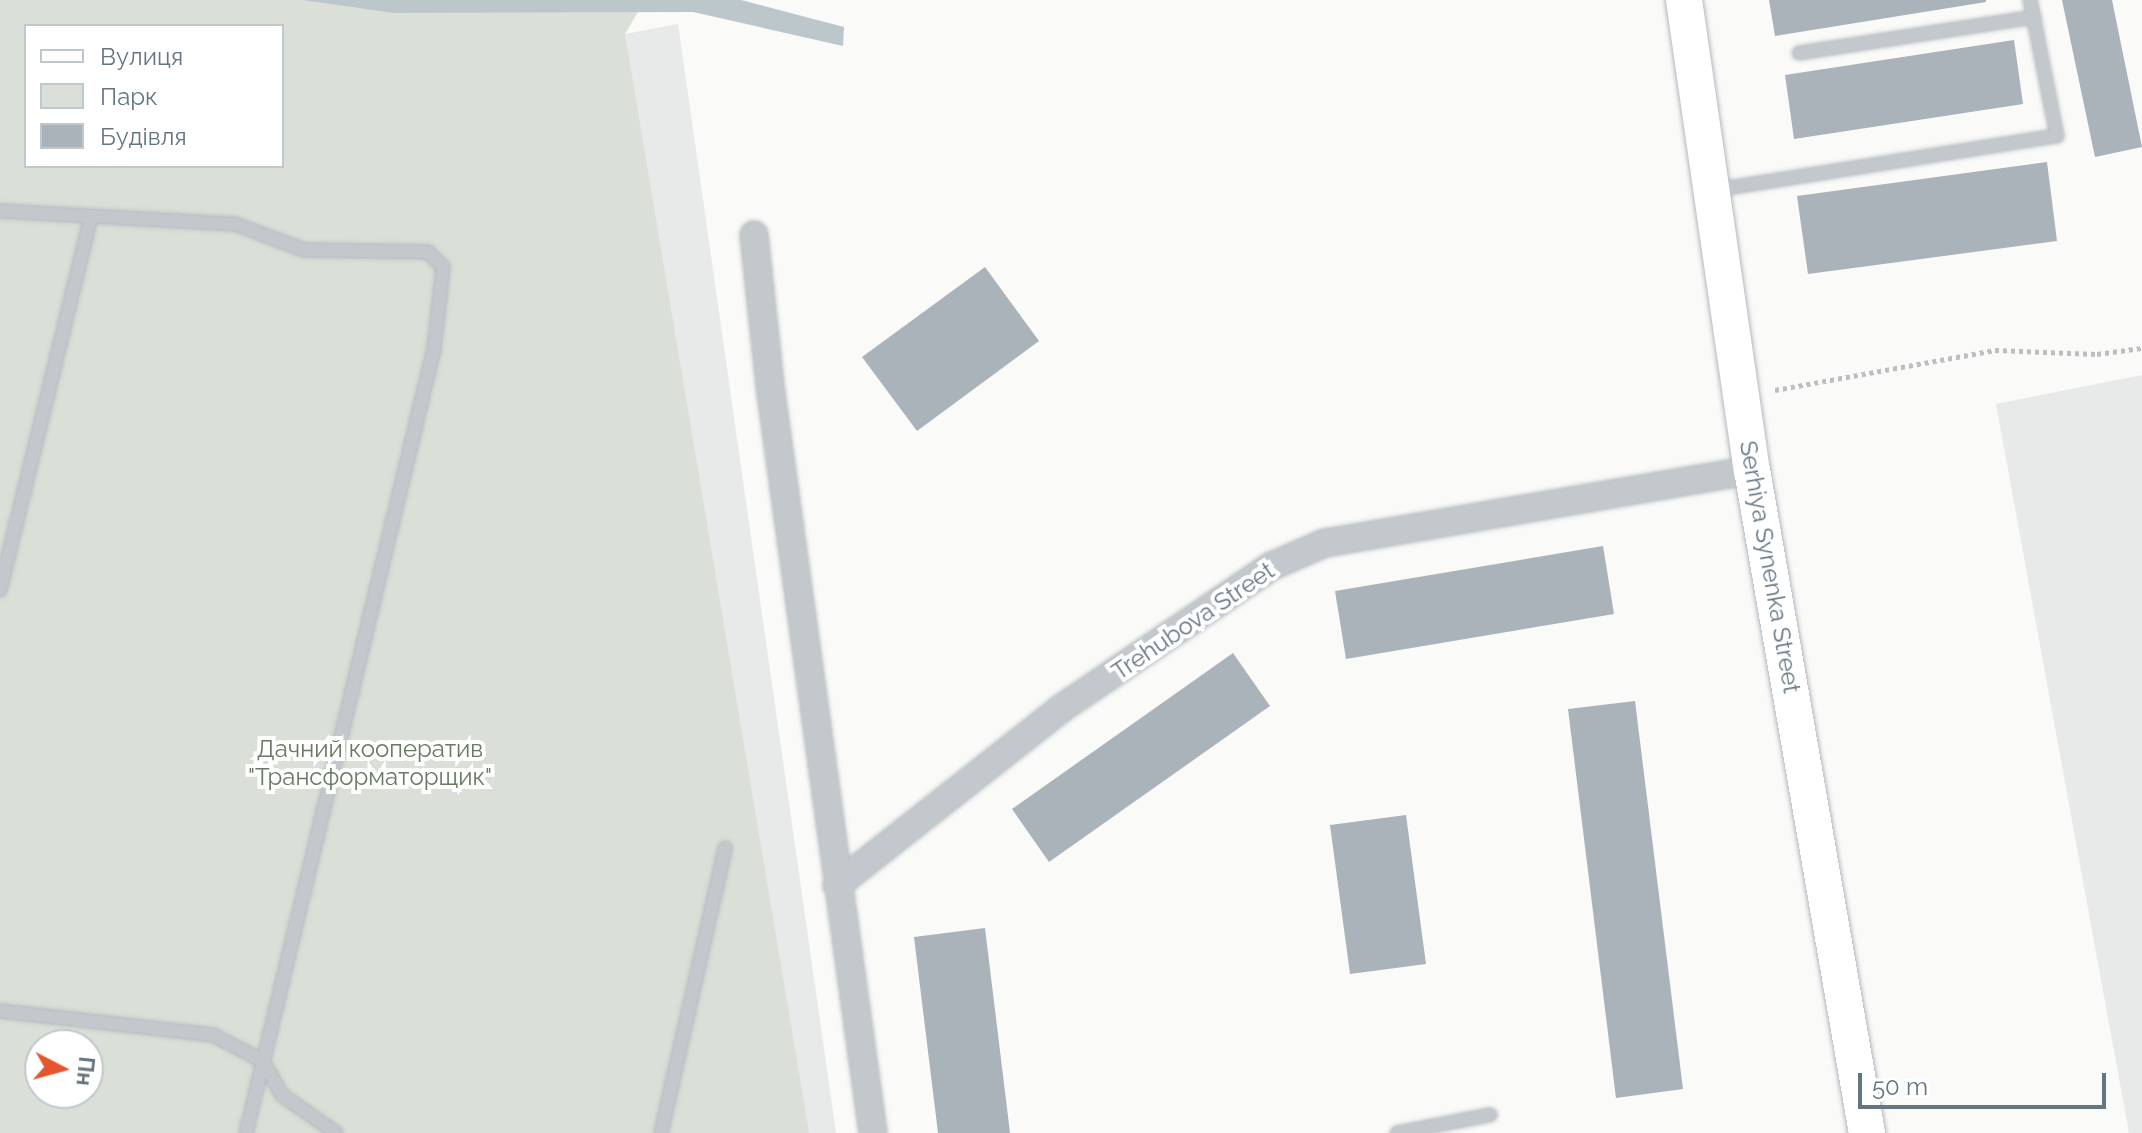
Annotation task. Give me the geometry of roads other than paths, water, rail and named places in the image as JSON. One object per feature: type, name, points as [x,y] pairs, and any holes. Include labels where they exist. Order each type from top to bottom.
[{"type":"street","name":"Serhiya Synenka Street","points":[[1684,0],[1752,470],[1867,1133]]},
{"type":"street","points":[[754,235],[837,885],[873,1133]]},
{"type":"street","name":"Trehubova Street","points":[[837,885],[1059,710],[1272,566],[1325,543],[1752,470]]},
{"type":"lane","points":[[1712,191],[2057,136],[2030,0]]},
{"type":"lane","points":[[1799,53],[2034,17]]},
{"type":"lane","points":[[0,211],[235,224],[304,250],[428,252],[443,267],[434,349],[246,1133]]},
{"type":"lane","points":[[0,590],[91,218]]},
{"type":"lane","points":[[661,1133],[725,848]]},
{"type":"lane","points":[[0,1011],[213,1035],[263,1061],[282,1095],[336,1133]]},
{"type":"lane","points":[[1397,1133],[1490,1115]]},
{"type":"park label","name":"Дачний кооператив \"Трансформаторщик\"","points":[[370,763]]}]
